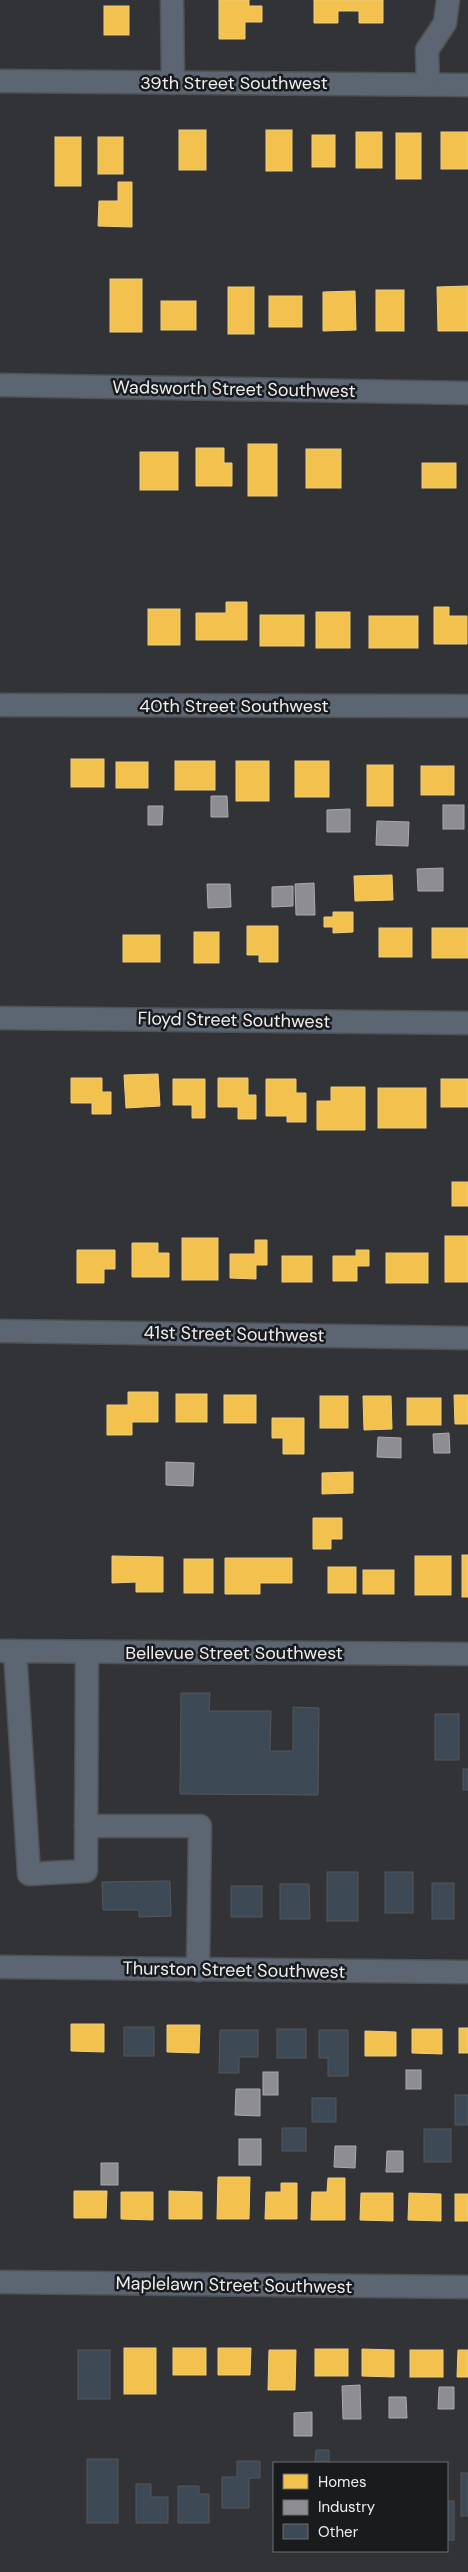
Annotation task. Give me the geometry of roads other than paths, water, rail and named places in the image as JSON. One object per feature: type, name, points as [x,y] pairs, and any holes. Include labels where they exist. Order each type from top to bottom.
[{"type":"street","points":[[172,0],[173,83]]},
{"type":"street","points":[[428,84],[427,50],[445,23],[448,0]]},
{"type":"street","name":"39th Street Southwest","points":[[0,81],[468,85]]},
{"type":"street","name":"Wadsworth Street Southwest","points":[[0,385],[468,393]]},
{"type":"street","name":"40th Street Southwest","points":[[0,705],[468,706]]},
{"type":"street","name":"Floyd Street Southwest","points":[[0,1018],[468,1022]]},
{"type":"street","name":"41st Street Southwest","points":[[0,1331],[468,1338]]},
{"type":"street","points":[[8,1651],[28,1874],[86,1871],[87,1652]]},
{"type":"street","name":"Bellevue Street Southwest","points":[[8,1651],[468,1654]]},
{"type":"street","points":[[86,1826],[200,1826],[198,1970]]},
{"type":"street","name":"Thurston Street Southwest","points":[[0,1968],[468,1972]]},
{"type":"street","name":"Maplelawn Street Southwest","points":[[0,2282],[468,2287]]}]
